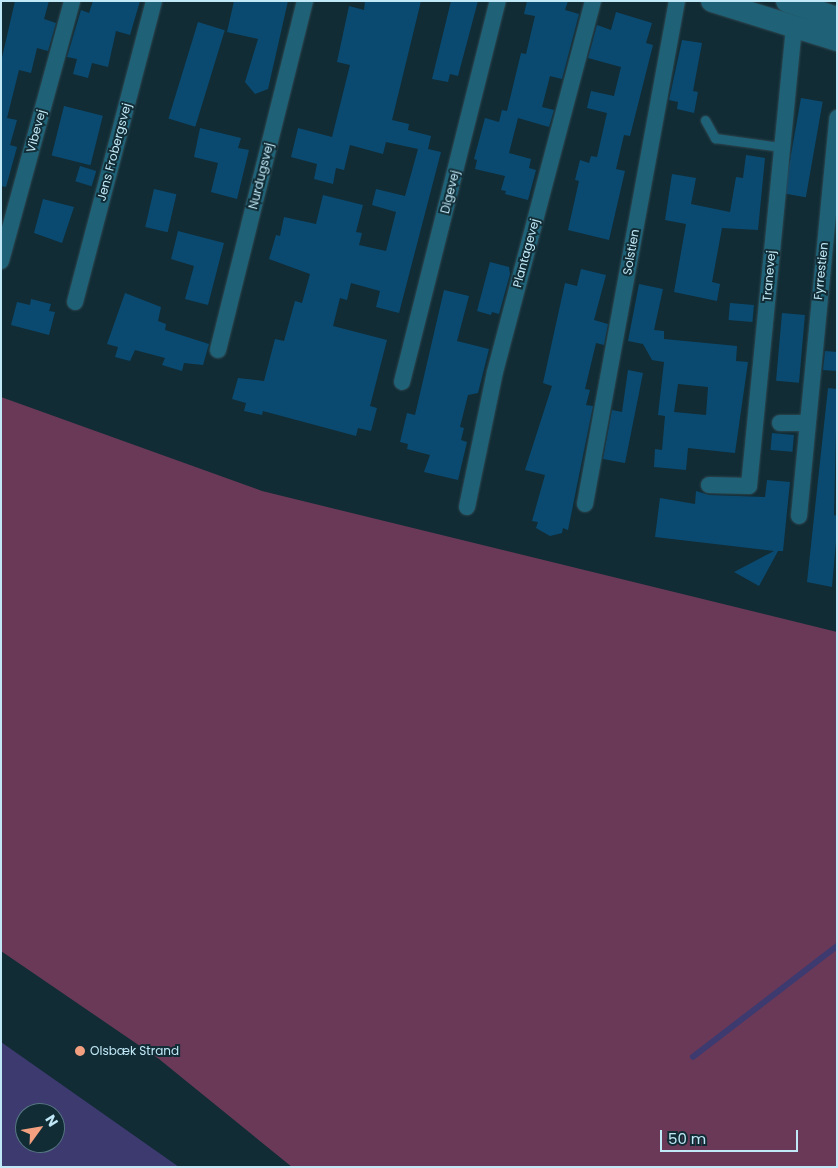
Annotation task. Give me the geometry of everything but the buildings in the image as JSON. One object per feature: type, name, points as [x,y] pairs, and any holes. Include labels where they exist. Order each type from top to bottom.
[{"type":"main road","points":[[712,1],[837,40]]},
{"type":"main road","points":[[787,1],[837,18]]},
{"type":"street","name":"Vibevej","points":[[1,261],[72,1]]},
{"type":"street","name":"Jens Frobergsvej","points":[[75,302],[154,1]]},
{"type":"street","name":"Nurdugsvej","points":[[218,350],[305,1]]},
{"type":"street","name":"Digevej","points":[[402,382],[498,1]]},
{"type":"street","name":"Plantagevej","points":[[468,507],[495,372],[593,1]]},
{"type":"street","name":"Solstien","points":[[585,504],[677,1]]},
{"type":"street","name":"Tranevej","points":[[710,485],[749,486],[794,27]]},
{"type":"street","name":"Fyrrestien","points":[[799,516],[806,423],[837,118]]},
{"type":"street","points":[[780,423],[806,423]]},
{"type":"lane","points":[[705,120],[715,138],[781,147]]},
{"type":"shaded area","points":[[1,397],[262,491],[837,632],[837,1167],[292,1167],[159,1059],[1,951]]},
{"type":"shaded area","points":[[1,1042],[179,1167],[1,1167]]},
{"type":"waterway","points":[[693,1057],[837,946]]},
{"type":"place","name":"Olsbæk Strand","points":[[80,1051]]}]
